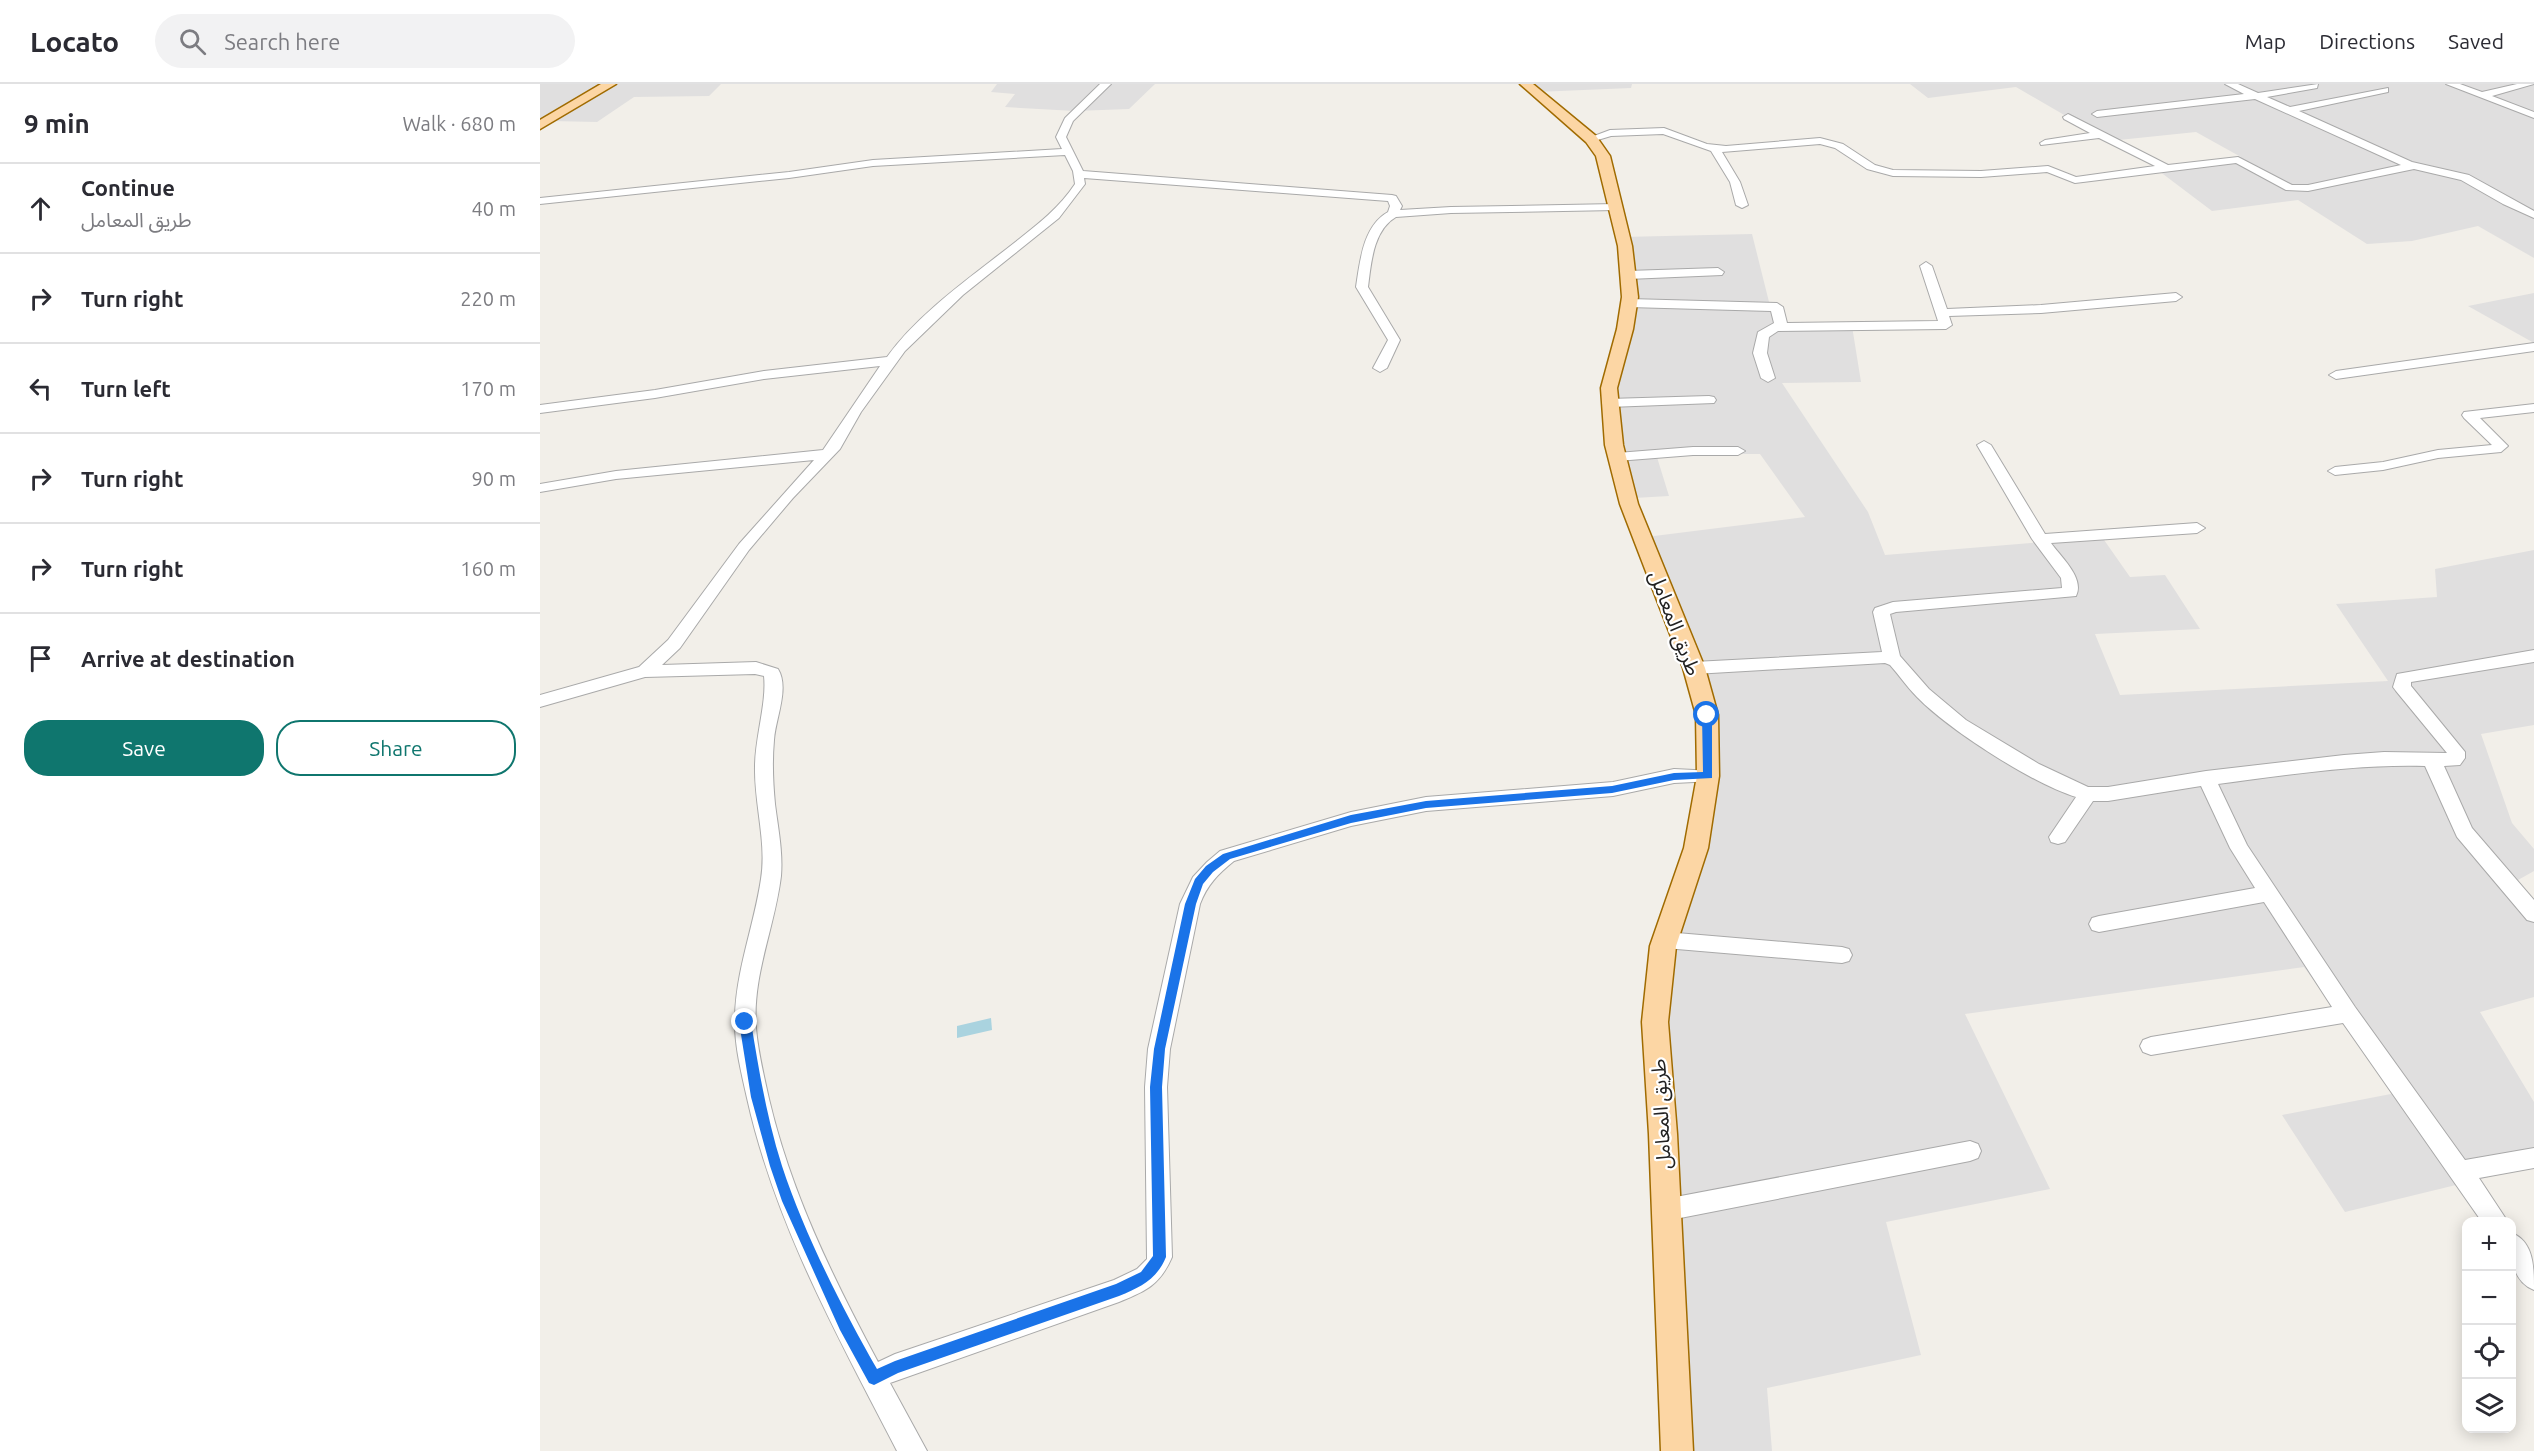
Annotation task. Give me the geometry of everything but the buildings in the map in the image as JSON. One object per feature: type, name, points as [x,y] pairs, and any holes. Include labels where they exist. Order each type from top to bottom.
[{"type":"main road","points":[[540,125],[610,84]]},
{"type":"main road","name":"طريق المعامل","points":[[1526,84],[1591,139],[1603,156],[1625,246],[1628,275],[1629,303],[1625,329],[1609,388],[1617,457],[1629,504],[1694,668],[1707,715],[1708,776],[1696,848],[1665,940],[1655,1022],[1677,1451]]},
{"type":"street","points":[[645,672],[674,644],[744,547],[788,495],[835,446],[854,412],[900,348],[956,294],[1055,216],[1080,184],[1078,174],[1060,137],[1069,120],[1106,84]]},
{"type":"street","points":[[2232,84],[2361,145],[2414,166],[2465,177],[2506,202],[2534,215]]},
{"type":"street","points":[[2451,84],[2534,115]]},
{"type":"street","points":[[2483,95],[2529,84]]},
{"type":"street","points":[[2097,114],[2257,96],[2314,86]]},
{"type":"street","points":[[2287,111],[2385,90]]},
{"type":"street","points":[[2068,117],[2167,168]]},
{"type":"street","points":[[1591,139],[1610,133],[1664,131],[1715,149],[1820,141],[1839,146],[1876,169],[1905,173],[1981,174],[2048,169],[2074,180],[2238,160],[2290,188],[2414,166]]},
{"type":"street","points":[[2045,143],[2100,135]]},
{"type":"street","points":[[1715,149],[1735,182],[1742,205]]},
{"type":"street","points":[[540,201],[789,175],[873,163],[1068,152]]},
{"type":"street","points":[[1078,174],[1381,196],[1392,198],[1396,206],[1393,214]]},
{"type":"street","points":[[1380,368],[1394,340],[1362,287],[1373,235],[1384,219],[1393,214],[1451,210],[1616,207]]},
{"type":"street","points":[[1768,378],[1760,353],[1763,335],[1775,327],[1946,325],[1926,266]]},
{"type":"street","points":[[1628,275],[1718,272]]},
{"type":"street","points":[[1942,313],[2041,309],[2176,297]]},
{"type":"street","points":[[1629,303],[1777,307],[1781,327]]},
{"type":"street","points":[[2336,375],[2534,346]]},
{"type":"street","points":[[540,409],[614,397],[655,394],[732,379],[889,361]]},
{"type":"street","points":[[1609,403],[1709,400]]},
{"type":"street","points":[[2335,471],[2383,466],[2438,454],[2496,449],[2501,446],[2469,416],[2534,408]]},
{"type":"street","points":[[1984,445],[2040,539],[2069,578],[2070,592],[1893,607],[1881,612],[1892,658],[1923,693],[1960,724],[2033,769],[2088,794],[2108,795],[2206,778],[2344,761],[2384,758],[2454,760],[2457,755],[2402,687],[2403,678],[2534,656]]},
{"type":"street","points":[[1617,457],[1693,451],[1738,451]]},
{"type":"street","points":[[540,488],[616,475],[828,454]]},
{"type":"street","points":[[2040,539],[2197,528]]},
{"type":"street","points":[[1694,668],[1878,656],[1892,658]]},
{"type":"street","points":[[540,701],[645,672],[756,668],[767,670],[773,677],[764,762],[764,792],[772,856],[771,875],[747,981],[745,1002],[747,1043],[765,1131],[789,1201],[845,1325],[910,1450]]},
{"type":"street","points":[[2432,760],[2464,832],[2534,914]]},
{"type":"street","points":[[874,1378],[895,1367],[1119,1290],[1146,1277],[1155,1267],[1160,1257],[1161,1229],[1156,1087],[1160,1049],[1190,904],[1199,882],[1210,869],[1227,856],[1351,819],[1426,804],[1612,789],[1674,776],[1708,776]]},
{"type":"street","points":[[2206,778],[2239,848],[2348,1013],[2493,1217]]},
{"type":"street","points":[[2058,837],[2088,794]]},
{"type":"street","points":[[2099,924],[2269,893]]},
{"type":"street","points":[[1665,940],[1842,955]]},
{"type":"street","points":[[2151,1046],[2348,1013]]},
{"type":"street","points":[[1665,1210],[1970,1151]]},
{"type":"street","points":[[2462,1171],[2534,1158]]},
{"type":"street","points":[[2516,1251],[2534,1278]]},
{"type":"shaded area","points":[[540,84],[605,84],[540,122]]},
{"type":"shaded area","points":[[615,84],[721,84],[709,96],[634,97],[597,122],[551,121]]},
{"type":"shaded area","points":[[997,84],[1155,84],[1129,109],[1075,111],[1005,107],[1015,94],[991,92]]},
{"type":"shaded area","points":[[1531,84],[1632,84],[1631,88],[1536,92]]},
{"type":"shaded area","points":[[1910,84],[2534,84],[2534,258],[2478,226],[2412,241],[2367,244],[2298,200],[2212,211],[2159,171],[2241,157],[2196,132],[2109,141],[2016,87],[1928,98]]},
{"type":"shaded area","points":[[1752,234],[1775,326],[1852,326],[1861,382],[1782,383],[1868,512],[1885,555],[2102,537],[2130,577],[2165,575],[2200,629],[2095,634],[2120,695],[2388,681],[2336,604],[2437,597],[2435,569],[2534,550],[2534,725],[2481,734],[2512,823],[2534,849],[2534,871],[2518,880],[2534,903],[2534,997],[2480,1012],[2534,1102],[2534,1166],[2345,1212],[2282,1115],[2396,1093],[2304,967],[1965,1014],[2050,1189],[1886,1222],[1921,1355],[1767,1388],[1772,1451],[1666,1451],[1654,1138],[1687,846],[1699,775],[1699,715],[1638,538],[1805,517],[1760,454],[1656,454],[1669,496],[1634,498],[1613,410],[1613,387],[1631,328],[1622,237]]},
{"type":"shaded area","points":[[2534,293],[2534,343],[2468,306]]},
{"type":"water","points":[[991,1018],[992,1030],[957,1038],[957,1026]]},
{"type":"route","points":[[745,1022],[757,1097],[776,1166],[803,1236],[858,1352],[874,1378],[895,1367],[1119,1290],[1146,1277],[1155,1267],[1160,1257],[1161,1220],[1156,1087],[1160,1049],[1190,904],[1199,882],[1210,869],[1227,856],[1351,819],[1426,804],[1612,789],[1674,776],[1708,776],[1707,715]]}]
